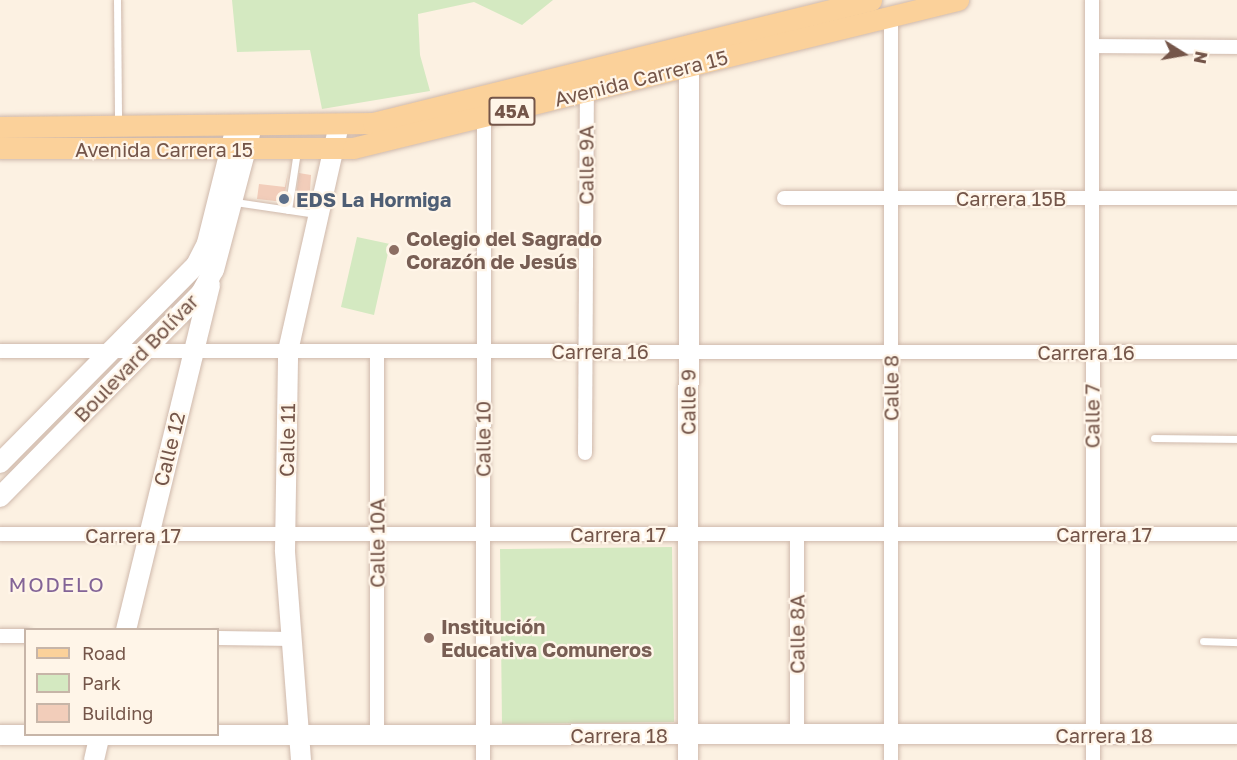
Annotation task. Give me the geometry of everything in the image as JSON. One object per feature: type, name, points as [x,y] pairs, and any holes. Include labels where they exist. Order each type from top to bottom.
[{"type":"main road","name":"Avenida Carrera 15","points":[[0,127],[339,125],[412,114],[689,43],[817,6],[871,0]]},
{"type":"main road","name":"Avenida Carrera 15","points":[[0,148],[333,151],[484,118],[689,65],[958,0]]},
{"type":"street","name":"Calle 7","points":[[1092,0],[1093,760]]},
{"type":"street","name":"Calle 8","points":[[891,16],[891,760]]},
{"type":"street","name":"Calle 9","points":[[688,760],[689,43]]},
{"type":"street","points":[[1092,46],[1237,47]]},
{"type":"street","name":"Calle 9A","points":[[585,453],[586,92]]},
{"type":"street","name":"Calle 10","points":[[483,760],[484,118]]},
{"type":"street","name":"Calle 11","points":[[301,760],[285,535],[288,351],[339,125]]},
{"type":"street","points":[[238,150],[244,126]]},
{"type":"street","name":"Boulevard Bolívar","points":[[0,497],[192,303],[214,270],[233,202],[238,150]]},
{"type":"street","name":"Boulevard Bolívar","points":[[0,463],[196,265],[207,243],[238,150]]},
{"type":"street","name":"Carrera 15B","points":[[784,198],[1237,198]]},
{"type":"street","name":"Calle 12","points":[[126,628],[214,270]]},
{"type":"street","name":"Carrera 16","points":[[0,351],[1237,352]]},
{"type":"street","name":"Calle 10A","points":[[377,351],[377,735]]},
{"type":"street","name":"Carrera 17","points":[[0,534],[1237,534]]},
{"type":"street","name":"Calle 8A","points":[[797,534],[797,735]]},
{"type":"street","points":[[0,636],[24,636]]},
{"type":"street","points":[[219,638],[293,639]]},
{"type":"street","name":"Carrera 18","points":[[0,735],[24,735]]},
{"type":"street","name":"Carrera 18","points":[[219,735],[1237,735]]},
{"type":"street","points":[[94,760],[100,736]]},
{"type":"lane","points":[[117,0],[117,127]]},
{"type":"lane","points":[[288,210],[297,150]]},
{"type":"lane","points":[[233,202],[318,214]]},
{"type":"lane","points":[[1154,438],[1237,439]]},
{"type":"lane","points":[[1203,641],[1237,642]]},
{"type":"green space","points":[[232,0],[553,0],[522,25],[474,2],[418,14],[420,55],[430,91],[322,109],[310,50],[237,52]]},
{"type":"green space","points":[[357,237],[390,244],[374,315],[341,307]]},
{"type":"green space","points":[[672,547],[674,722],[502,724],[500,549]]},
{"type":"building","points":[[288,172],[284,202],[257,199],[259,184],[285,187]]},
{"type":"building","points":[[299,173],[311,175],[309,206],[295,204]]},
{"type":"place","name":"EDS La Hormiga","points":[[284,199]]},
{"type":"place","name":"Colegio del Sagrado Corazón de Jesús","points":[[394,250]]},
{"type":"place","name":"Institución Educativa Comuneros","points":[[429,638]]},
{"type":"district","name":"MODELO","points":[[57,584]]}]
